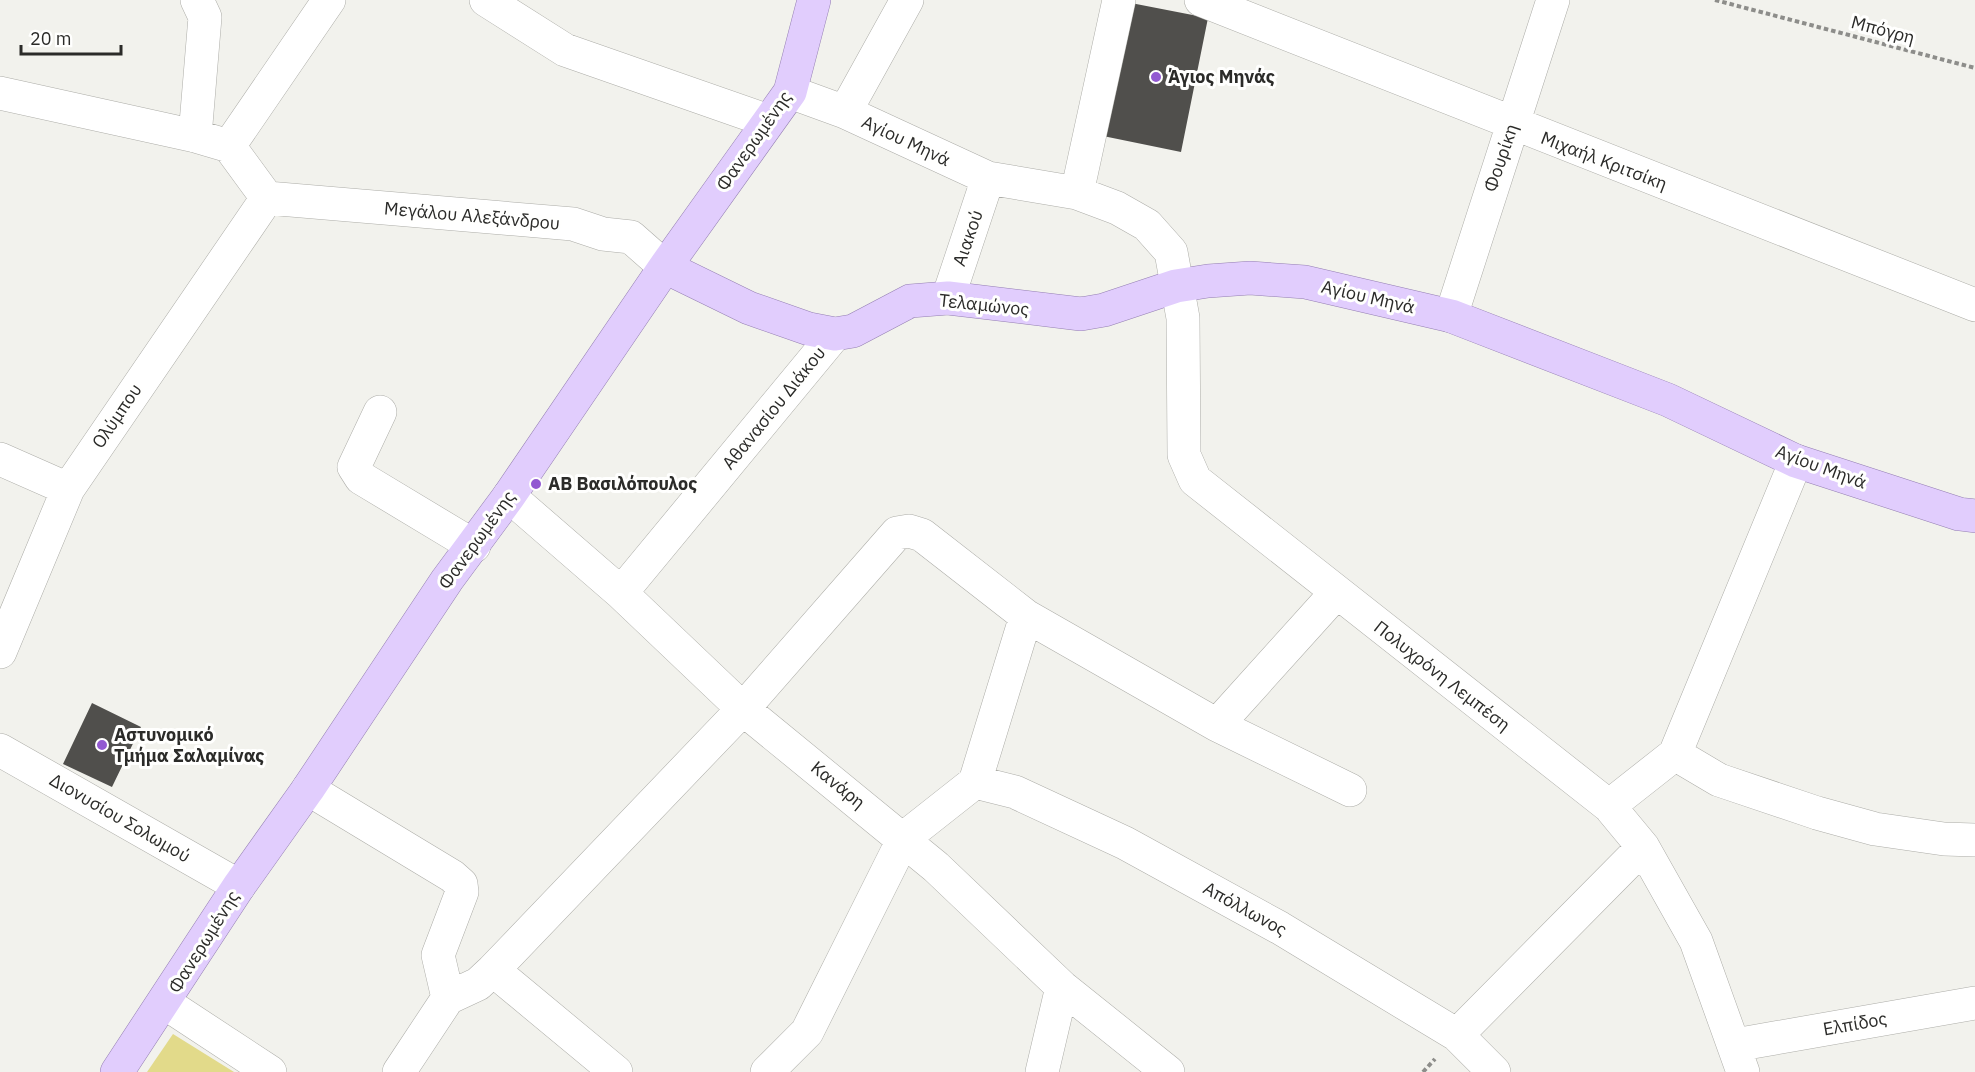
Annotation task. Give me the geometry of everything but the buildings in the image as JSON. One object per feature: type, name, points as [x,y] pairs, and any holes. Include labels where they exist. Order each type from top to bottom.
[{"type":"main road","name":"Φανερωμένης","points":[[117,1072],[165,1003],[239,886],[308,789],[447,580],[474,546],[665,267],[790,92],[814,0]]},
{"type":"main road","points":[[665,267],[749,308],[835,334]]},
{"type":"main road","name":"Αγίου Μηνά","points":[[1176,286],[1228,278],[1305,282],[1451,316],[1668,400],[1796,461],[1959,514],[1975,516]]},
{"type":"main road","name":"Τελαμώνος","points":[[835,334],[853,331],[910,301],[948,298],[1081,314],[1104,310],[1176,286]]},
{"type":"street","points":[[195,136],[205,17],[197,0]]},
{"type":"street","points":[[229,146],[329,0]]},
{"type":"street","points":[[486,0],[565,50],[768,121]]},
{"type":"street","points":[[844,112],[907,0]]},
{"type":"street","points":[[1077,194],[1119,0]]},
{"type":"street","name":"Μιχαήλ Κριτσίκη","points":[[1201,0],[1513,125],[1975,305]]},
{"type":"street","name":"Φουρίκη","points":[[1451,316],[1553,0]]},
{"type":"street","name":"Αγίου Μηνά","points":[[790,92],[844,112],[988,178],[1077,194],[1117,208],[1147,225],[1171,252],[1176,286]]},
{"type":"street","points":[[0,93],[195,136],[229,146],[267,198]]},
{"type":"street","name":"Αιακού","points":[[948,298],[988,178]]},
{"type":"street","name":"Μεγάλου Αλεξάνδρου","points":[[267,198],[573,224],[603,234],[631,237],[665,267]]},
{"type":"street","name":"Ολύμπου","points":[[0,652],[68,489],[267,198]]},
{"type":"street","name":"Πολυχρόνη Λεμπέση","points":[[1176,286],[1183,318],[1184,455],[1195,480],[1609,806],[1643,847],[1696,940],[1739,1059]]},
{"type":"street","name":"Αθανασίου Διάκου","points":[[621,593],[835,334]]},
{"type":"street","points":[[380,412],[356,457],[354,467],[361,478],[474,546]]},
{"type":"street","points":[[0,459],[68,489]]},
{"type":"street","points":[[1609,806],[1676,754],[1796,461]]},
{"type":"street","name":"Κανάρη","points":[[509,496],[621,593],[743,709],[904,838],[1062,987],[1168,1072]]},
{"type":"street","points":[[399,1072],[448,998],[478,984],[493,970],[743,709],[897,533],[909,531],[922,535],[1026,616],[1217,725],[1350,790]]},
{"type":"street","points":[[1217,725],[1336,593]]},
{"type":"street","points":[[767,1072],[807,1032],[904,838],[975,782],[1026,616]]},
{"type":"street","name":"Διονυσίου Σολωμού","points":[[0,750],[239,886]]},
{"type":"street","points":[[1676,754],[1719,780],[1817,813],[1875,829],[1944,839],[1975,840]]},
{"type":"street","name":"Απόλλωνος","points":[[975,782],[1015,792],[1125,843],[1280,928],[1457,1035],[1494,1072]]},
{"type":"street","points":[[308,789],[452,876],[461,884],[462,892],[438,955],[448,998]]},
{"type":"street","points":[[1457,1035],[1643,847]]},
{"type":"street","points":[[493,970],[616,1072]]},
{"type":"street","points":[[1042,1072],[1062,987]]},
{"type":"street","points":[[165,1003],[270,1072]]},
{"type":"street","name":"Ελπίδος","points":[[1739,1059],[1975,1004]]},
{"type":"path","name":"Μπόγρη","points":[[1715,0],[1975,68]]},
{"type":"shaded area","points":[[173,1034],[234,1072],[147,1072]]},
{"type":"place","name":"Άγιος Μηνάς","points":[[1156,77]]},
{"type":"place","name":"ΑΒ Βασιλόπουλος","points":[[536,484]]},
{"type":"place","name":"Αστυνομικό Τμήμα Σαλαμίνας","points":[[102,745]]}]
